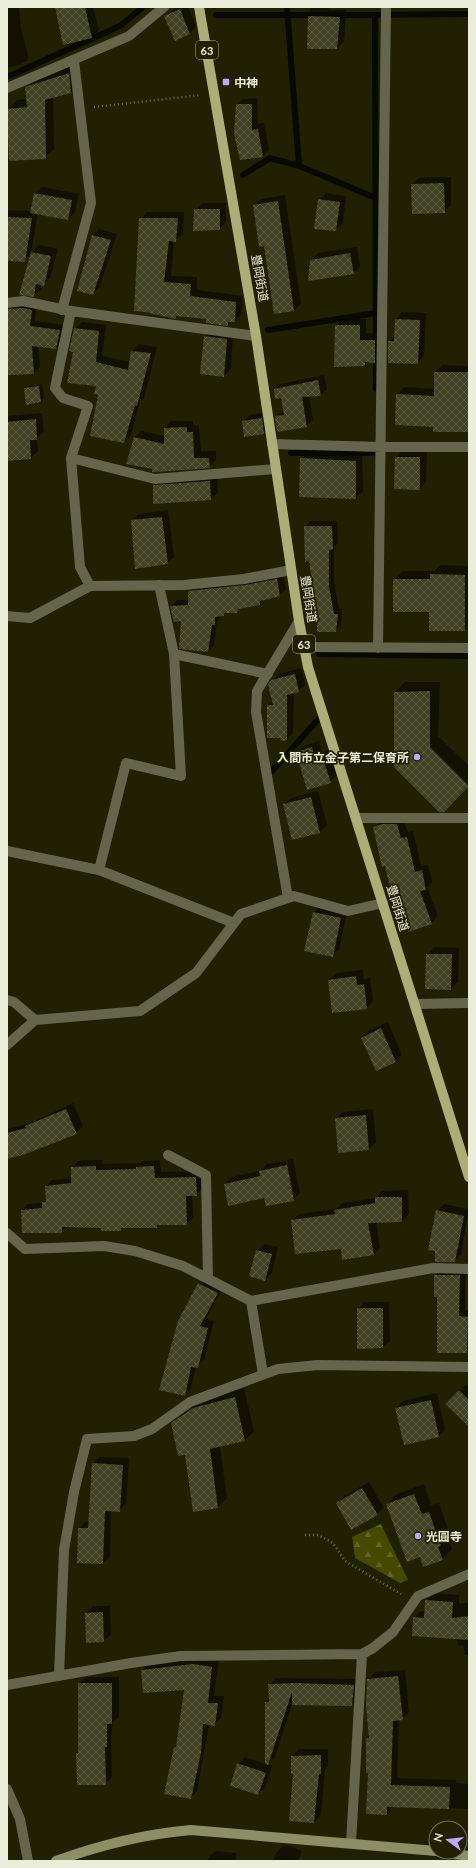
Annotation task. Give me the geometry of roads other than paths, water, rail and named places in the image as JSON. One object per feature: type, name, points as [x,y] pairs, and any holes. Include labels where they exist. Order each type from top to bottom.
[{"type":"main road","name":"豊岡街道","points":[[199,7],[256,336],[275,469],[308,667],[469,1177]]},
{"type":"street","points":[[7,88],[74,61],[129,36],[164,7]]},
{"type":"street","points":[[378,648],[382,447],[386,7]]},
{"type":"street","points":[[74,61],[91,203],[66,311],[55,388],[63,398],[88,406],[71,458],[80,567],[90,586]]},
{"type":"street","points":[[7,303],[23,301],[66,311],[256,336]]},
{"type":"street","points":[[272,444],[382,447],[469,447]]},
{"type":"street","points":[[71,458],[155,479],[275,469]]},
{"type":"street","points":[[7,616],[30,618],[90,586],[184,585],[244,579],[291,570]]},
{"type":"street","points":[[99,870],[126,763],[181,776],[174,654],[159,585]]},
{"type":"street","points":[[288,898],[256,712],[257,691],[299,620]]},
{"type":"street","points":[[304,647],[469,648]]},
{"type":"street","points":[[174,654],[268,674]]},
{"type":"street","points":[[356,818],[469,818]]},
{"type":"street","points":[[7,851],[99,870],[234,923]]},
{"type":"street","points":[[7,1045],[35,1020],[140,1011],[196,973],[241,914],[294,896],[348,910],[383,903]]},
{"type":"street","points":[[7,1000],[14,1002],[35,1020]]},
{"type":"street","points":[[415,1004],[469,1003]]},
{"type":"street","points":[[168,1155],[206,1175],[208,1279]]},
{"type":"street","points":[[7,1233],[25,1249],[104,1246],[135,1251],[183,1266],[251,1301],[433,1268],[469,1269]]},
{"type":"street","points":[[251,1301],[263,1374]]},
{"type":"street","points":[[59,1676],[64,1550],[74,1492],[87,1439],[134,1436],[152,1429],[190,1402],[278,1369],[318,1364],[469,1367]]},
{"type":"street","points":[[7,1685],[181,1656],[362,1654],[373,1648],[393,1632],[418,1596],[469,1574]]},
{"type":"street","points":[[351,1843],[362,1654]]},
{"type":"street","points":[[7,1789],[20,1819],[28,1861]]},
{"type":"street","points":[[56,1861],[95,1847],[162,1833],[191,1830],[428,1850]]},
{"type":"waterway","points":[[7,77],[120,26],[143,7]]},
{"type":"waterway","points":[[287,7],[299,166]]},
{"type":"waterway","points":[[376,389],[375,15],[469,14]]},
{"type":"waterway","points":[[216,15],[375,15]]},
{"type":"waterway","points":[[243,175],[270,158],[299,166],[376,198]]},
{"type":"waterway","points":[[268,330],[376,313]]},
{"type":"waterway","points":[[291,453],[376,453],[376,446]]},
{"type":"waterway","points":[[319,654],[469,656]]},
{"type":"waterway","points":[[272,771],[323,714]]},
{"type":"place","name":"中神","points":[[226,82]]},
{"type":"place","name":"入間市立金子第二保育所","points":[[417,757]]},
{"type":"place","name":"光圓寺","points":[[418,1536]]}]
